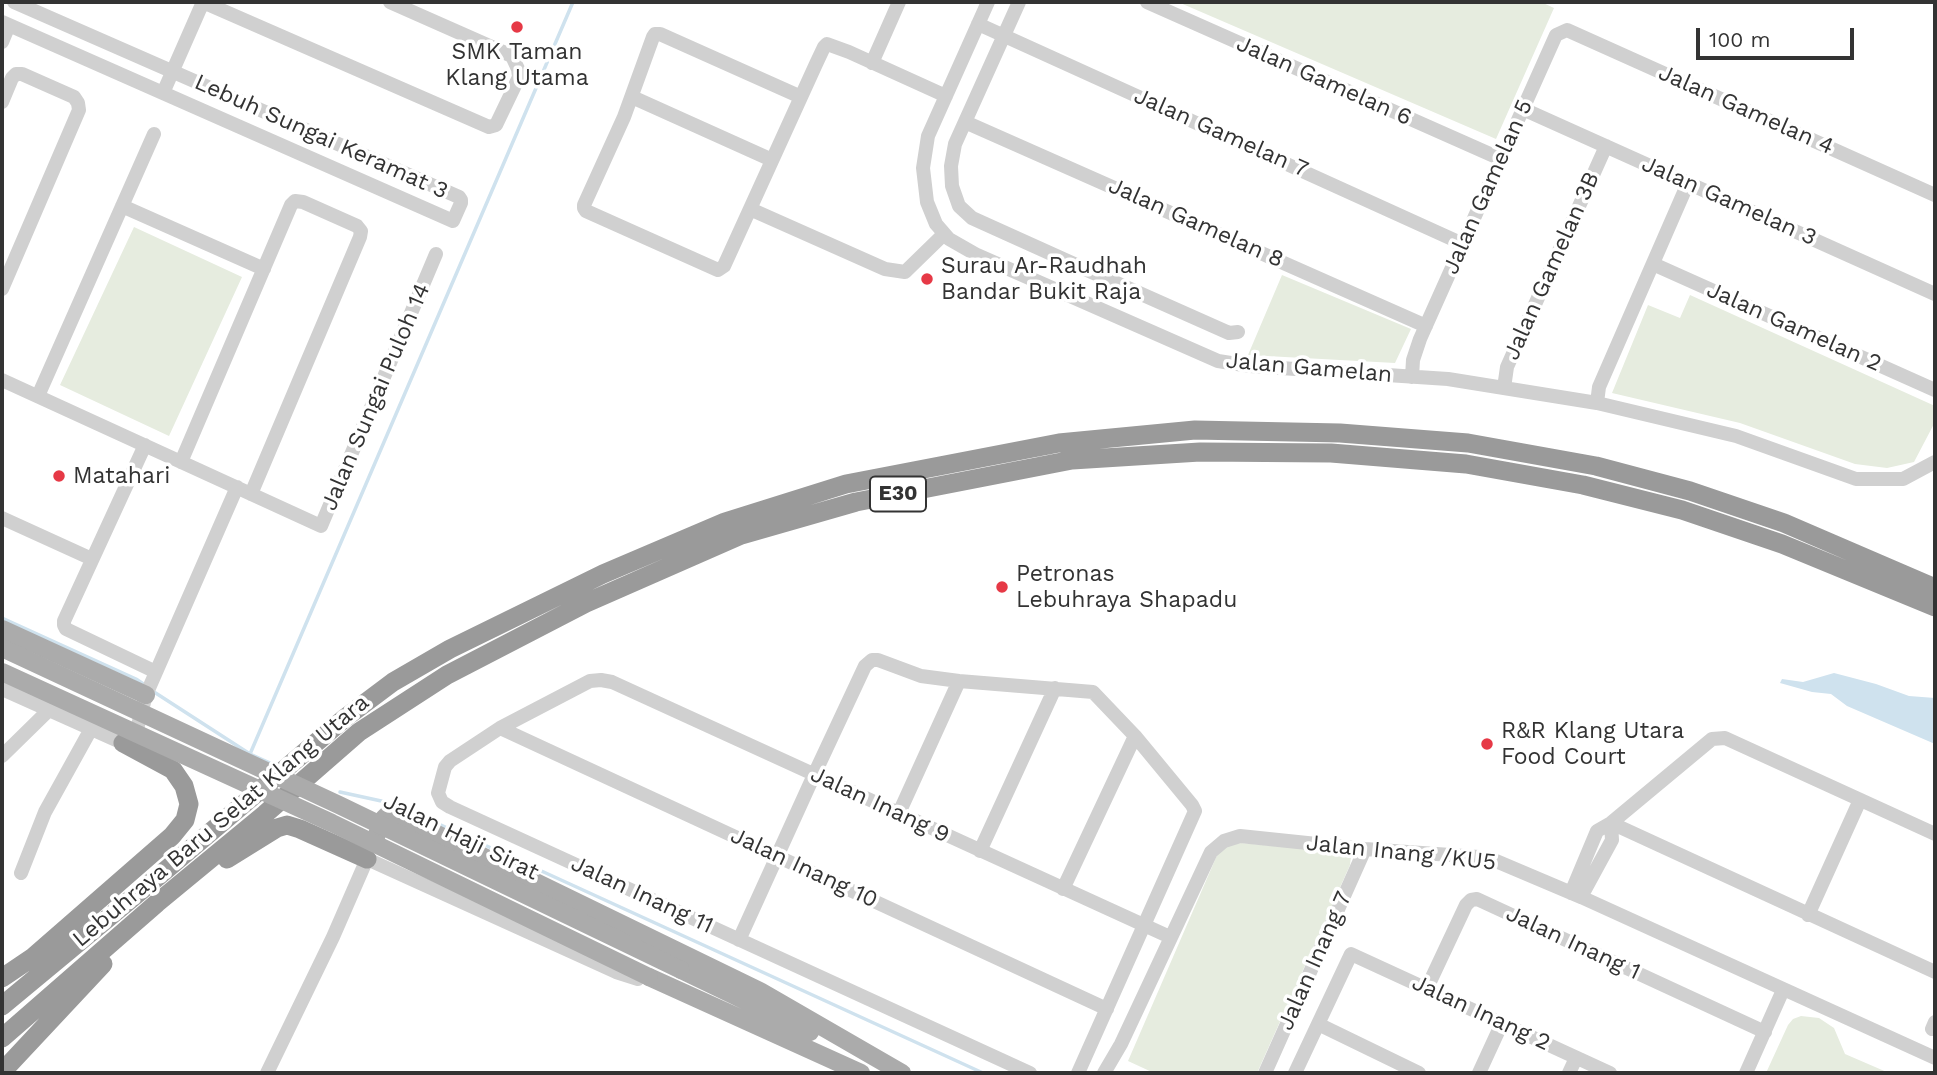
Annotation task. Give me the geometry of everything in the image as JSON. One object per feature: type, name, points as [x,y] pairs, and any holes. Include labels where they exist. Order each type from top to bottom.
[{"type":"highway","name":"Lebuhraya Baru Selat Klang Utara","points":[[2,1006],[345,718],[393,682],[450,649],[603,574],[724,522],[846,484],[1059,443],[1195,430],[1340,433],[1468,443],[1596,466],[1690,491],[1784,523],[1935,588]]},
{"type":"highway","name":"Lebuhraya Baru Selat Klang Utara","points":[[2,1038],[162,898],[265,814],[359,732],[447,676],[586,603],[741,535],[856,502],[1072,460],[1200,453],[1331,453],[1466,464],[1583,485],[1682,510],[1782,544],[1935,607]]},
{"type":"highway","points":[[31,959],[172,836],[185,820],[189,804],[184,786],[173,770],[123,743]]},
{"type":"highway","points":[[2,1072],[75,996],[162,898],[277,828],[286,825],[300,829],[367,859]]},
{"type":"highway","points":[[2,978],[160,875]]},
{"type":"main road","points":[[2,629],[150,686]]},
{"type":"main road","name":"Jalan Haji Sirat","points":[[2,648],[339,805],[897,1073]]},
{"type":"main road","name":"Jalan Haji Sirat","points":[[2,673],[332,823],[649,977],[861,1073]]},
{"type":"main road","points":[[367,859],[384,818],[388,814],[396,814],[760,991],[902,1073]]},
{"type":"street","name":"Lebuh Sungai Keramat 3","points":[[5,24],[453,222],[461,203],[459,197],[14,2]]},
{"type":"street","points":[[163,93],[203,2],[489,127],[496,125],[519,77],[512,56],[390,2]]},
{"type":"street","points":[[872,62],[900,2]]},
{"type":"street","name":"Jalan Gamelan","points":[[988,2],[928,136],[923,168],[927,202],[936,224],[948,239],[977,255],[1218,361],[1250,366],[1448,379],[1597,403],[1736,436],[1856,479],[1903,479],[1935,462]]},
{"type":"street","points":[[1018,2],[955,144],[951,166],[952,186],[960,206],[972,218],[1217,329],[1228,333],[1238,332]]},
{"type":"street","name":"Jalan Gamelan 6","points":[[1147,2],[1501,159]]},
{"type":"street","points":[[2,42],[5,24]]},
{"type":"street","name":"Jalan Gamelan 7","points":[[978,24],[1463,244]]},
{"type":"street","name":"Jalan Gamelan 4","points":[[1556,35],[1567,30],[1935,195]]},
{"type":"street","points":[[801,97],[660,34],[653,37],[632,97],[584,205],[586,211],[718,270],[724,266],[827,44],[946,96]]},
{"type":"street","name":"Jalan Gamelan 5","points":[[1412,377],[1413,360],[1423,332],[1556,35]]},
{"type":"street","points":[[2,102],[12,78],[22,74],[74,97],[79,110],[2,289]]},
{"type":"street","points":[[632,97],[772,160]]},
{"type":"street","name":"Jalan Gamelan 3","points":[[1523,109],[1935,294]]},
{"type":"street","name":"Jalan Gamelan 8","points":[[965,122],[1423,332]]},
{"type":"street","points":[[38,396],[154,134]]},
{"type":"street","name":"Jalan Gamelan 3B","points":[[1504,388],[1507,367],[1606,146]]},
{"type":"street","points":[[1597,403],[1599,387],[1688,183]]},
{"type":"street","points":[[2,689],[123,743],[131,738],[137,729],[150,686],[244,491],[360,237],[358,226],[303,202],[295,201],[291,205],[181,462]]},
{"type":"street","points":[[122,206],[264,269]]},
{"type":"street","points":[[750,209],[885,269],[905,272],[944,234]]},
{"type":"street","name":"Jalan Sungai Puloh 14","points":[[2,380],[321,526],[436,254]]},
{"type":"street","name":"Jalan Gamelan 2","points":[[1653,264],[1935,390]]},
{"type":"street","points":[[145,445],[64,625],[66,629],[150,686]]},
{"type":"street","points":[[2,518],[92,558]]},
{"type":"street","points":[[739,940],[865,666],[872,660],[914,674],[958,681],[1093,692],[1135,736],[1195,811],[1078,1073]]},
{"type":"street","name":"Jalan Inang 9","points":[[590,681],[612,682],[1170,937]]},
{"type":"street","name":"Jalan Inang 11","points":[[590,681],[500,728],[450,761],[445,767],[438,793],[442,802],[1030,1073]]},
{"type":"street","points":[[899,813],[958,681]]},
{"type":"street","points":[[980,852],[1055,688]]},
{"type":"street","points":[[2,755],[50,709]]},
{"type":"street","name":"Jalan Inang 10","points":[[500,728],[1107,1009]]},
{"type":"street","points":[[21,873],[45,812],[91,729]]},
{"type":"street","points":[[1063,889],[1135,736]]},
{"type":"street","points":[[1576,895],[1597,831],[1611,823],[1712,739],[1725,738],[1935,834]]},
{"type":"street","points":[[1808,915],[1860,800]]},
{"type":"street","points":[[1611,823],[1935,972]]},
{"type":"street","name":"Jalan Inang /KU5","points":[[1104,1073],[1121,1044],[1211,852],[1224,841],[1240,836],[1489,858],[1935,1058]]},
{"type":"street","name":"Jalan Inang 7","points":[[1265,1073],[1365,849]]},
{"type":"street","points":[[267,1073],[333,937],[367,859],[616,972],[702,1001]]},
{"type":"street","name":"Jalan Inang 1","points":[[1427,988],[1466,905],[1477,899],[1765,1032]]},
{"type":"street","name":"Jalan Inang 2","points":[[1318,1024],[1351,954],[1610,1073]]},
{"type":"street","points":[[1746,1073],[1783,990]]},
{"type":"street","points":[[1479,1073],[1502,1023]]},
{"type":"street","points":[[1295,1073],[1318,1024],[1419,1073]]},
{"type":"street","name":"Jalan Inang /KU5","points":[[1112,1073],[1121,1044]]},
{"type":"street","points":[[1569,1073],[1576,1058]]},
{"type":"shaded area","points":[[1178,2],[1541,2],[1554,8],[1496,139]]},
{"type":"shaded area","points":[[134,227],[242,277],[169,436],[60,385]]},
{"type":"shaded area","points":[[1282,275],[1411,329],[1395,363],[1248,355]]},
{"type":"shaded area","points":[[1690,295],[1935,406],[1935,422],[1914,462],[1887,468],[1855,464],[1740,423],[1612,393],[1648,305],[1680,318]]},
{"type":"shaded area","points":[[1241,843],[1341,852],[1351,857],[1350,865],[1257,1073],[1154,1073],[1128,1061],[1218,853],[1228,845]]},
{"type":"shaded area","points":[[1801,1016],[1819,1018],[1834,1028],[1845,1054],[1889,1073],[1766,1073],[1788,1025]]},
{"type":"water","points":[[1834,673],[1909,696],[1935,698],[1935,744],[1847,706],[1831,694],[1780,683],[1782,679],[1803,682]]},
{"type":"waterway","points":[[151,690],[250,754],[573,2]]},
{"type":"waterway","points":[[2,618],[145,685]]},
{"type":"waterway","points":[[250,754],[270,763]]},
{"type":"waterway","points":[[340,792],[395,804],[983,1073]]},
{"type":"place","name":"SMK Taman Klang Utama","points":[[517,27]]},
{"type":"place","name":"Surau Ar-Raudhah Bandar Bukit Raja","points":[[927,279]]},
{"type":"place","name":"Matahari","points":[[59,476]]},
{"type":"place","name":"Petronas Lebuhraya Shapadu","points":[[1002,587]]},
{"type":"place","name":"R&R Klang Utara Food Court","points":[[1487,744]]}]
